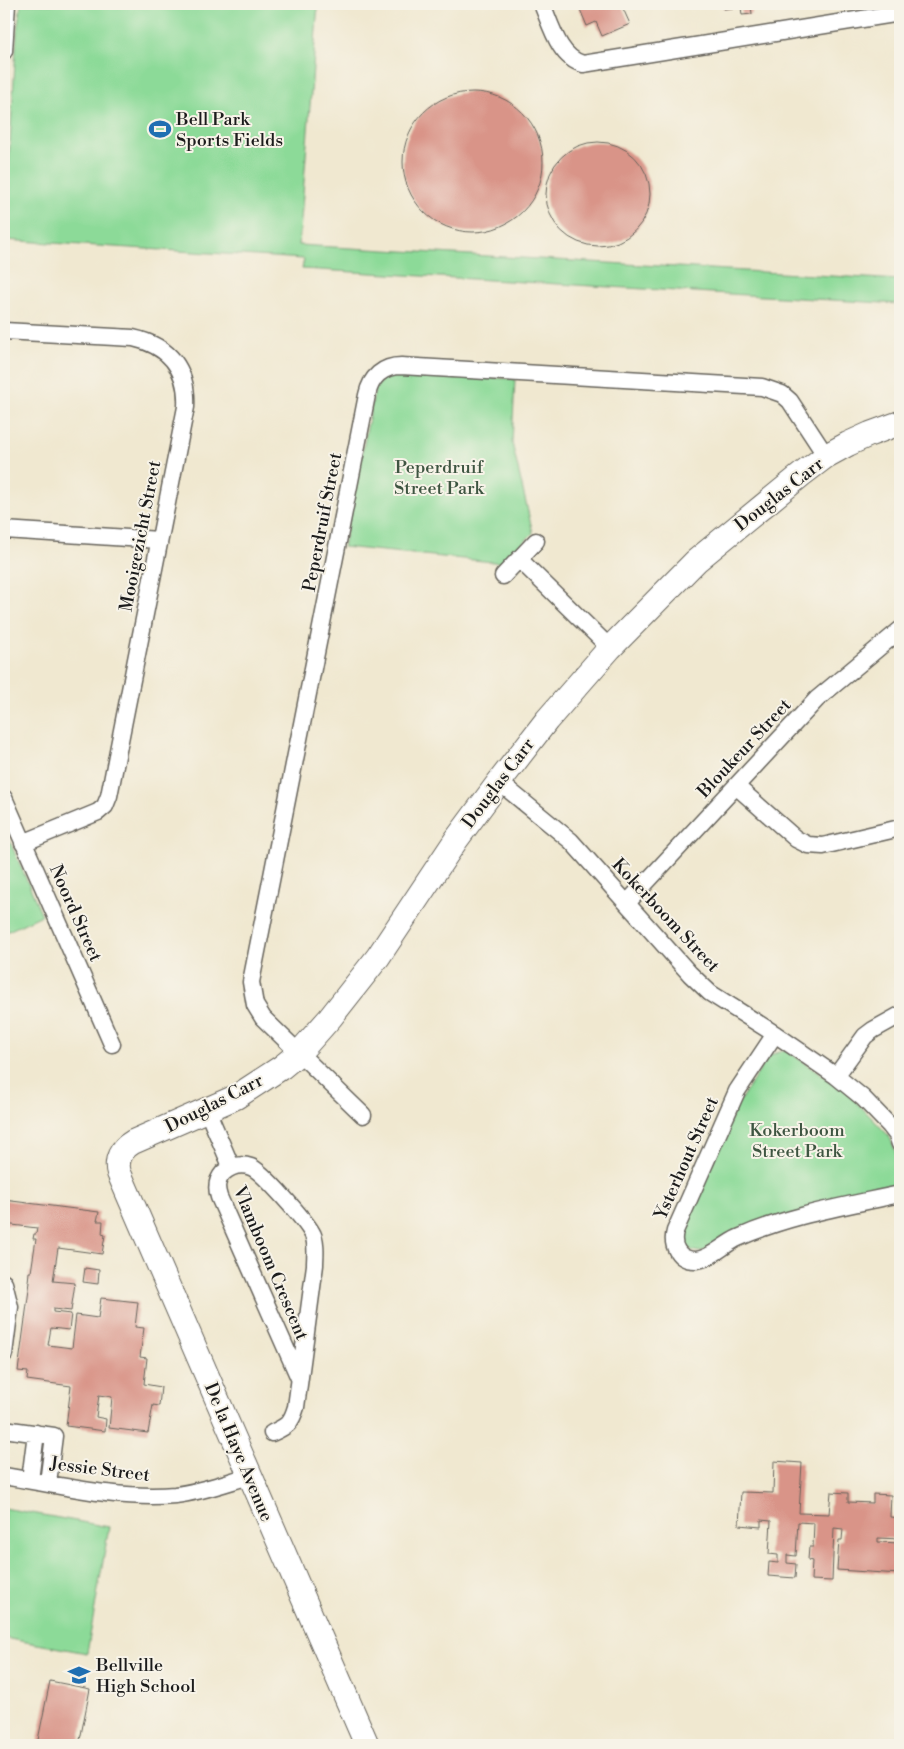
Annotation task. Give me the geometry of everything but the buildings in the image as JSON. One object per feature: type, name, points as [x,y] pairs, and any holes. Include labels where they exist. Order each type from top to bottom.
[{"type":"street","points":[[4,51],[7,4]]},
{"type":"street","points":[[542,4],[566,56],[577,63],[589,64],[900,13]]},
{"type":"street","name":"Mooigezicht Street","points":[[4,331],[134,338],[151,343],[173,360],[183,376],[186,386],[186,407],[109,796],[105,806],[98,812],[23,843]]},
{"type":"street","name":"Peperdruif Street","points":[[363,1115],[263,1018],[251,990],[252,975],[367,395],[372,380],[377,374],[388,368],[401,366],[762,387],[777,392],[790,401],[826,456]]},
{"type":"street","name":"Douglas Carr","points":[[119,1158],[126,1146],[132,1142],[208,1110],[256,1085],[299,1053],[378,958],[456,840],[499,782],[547,720],[610,648],[696,561],[801,475],[826,456],[870,434],[900,423]]},
{"type":"street","points":[[4,530],[159,540]]},
{"type":"street","points":[[503,576],[536,541]]},
{"type":"street","points":[[519,559],[610,648]]},
{"type":"street","name":"Bloukeur Street","points":[[627,903],[817,699],[900,630]]},
{"type":"street","name":"Kokerboom Street","points":[[499,782],[571,841],[690,974],[710,993],[775,1034],[836,1076],[863,1098],[890,1126],[897,1135],[900,1144]]},
{"type":"street","points":[[736,786],[796,840],[808,845],[822,846],[900,828]]},
{"type":"street","name":"Noord Street","points":[[4,798],[112,1044]]},
{"type":"street","points":[[836,1076],[865,1036],[900,1015]]},
{"type":"street","name":"Ysterhout Street","points":[[775,1034],[737,1090],[675,1231],[673,1242],[681,1256],[691,1260],[702,1259],[737,1238],[782,1222],[900,1194]]},
{"type":"street","name":"Vlamboom Crescent","points":[[208,1110],[231,1166]]},
{"type":"street","name":"De la Haye Avenue","points":[[119,1158],[117,1164],[119,1173],[366,1745]]},
{"type":"street","name":"Vlamboom Crescent","points":[[272,1433],[288,1425],[296,1407],[316,1246],[312,1233],[303,1220],[263,1176],[253,1168],[242,1165],[231,1166],[217,1182],[216,1188],[219,1198],[299,1378]]},
{"type":"street","points":[[4,1284],[10,1307],[6,1323],[4,1354]]},
{"type":"street","points":[[4,1429],[54,1436],[48,1483]]},
{"type":"street","points":[[30,1480],[36,1434]]},
{"type":"street","points":[[33,1460],[51,1463]]},
{"type":"street","name":"Jessie Street","points":[[4,1476],[138,1496],[176,1495],[200,1491],[250,1476]]},
{"type":"green space","name":"Bell Park Sports Fields","points":[[21,4],[318,4],[299,245],[900,280],[900,304],[302,269],[304,259],[4,240],[17,31]]},
{"type":"green space","name":"Peperdruif Street Park","points":[[396,373],[515,379],[512,443],[533,533],[503,563],[343,547],[375,389],[383,378]]},
{"type":"green space","points":[[4,828],[42,915],[4,933]]},
{"type":"green space","name":"Kokerboom Street Park","points":[[787,1051],[844,1089],[889,1136],[895,1149],[898,1163],[895,1182],[891,1188],[700,1252],[690,1250],[681,1238],[737,1105],[770,1055]]},
{"type":"green space","points":[[4,1508],[109,1527],[87,1653],[4,1638]]},
{"type":"place","name":"Bell Park Sports Fields","points":[[160,129]]},
{"type":"place","name":"Bellville High School","points":[[79,1675]]}]
